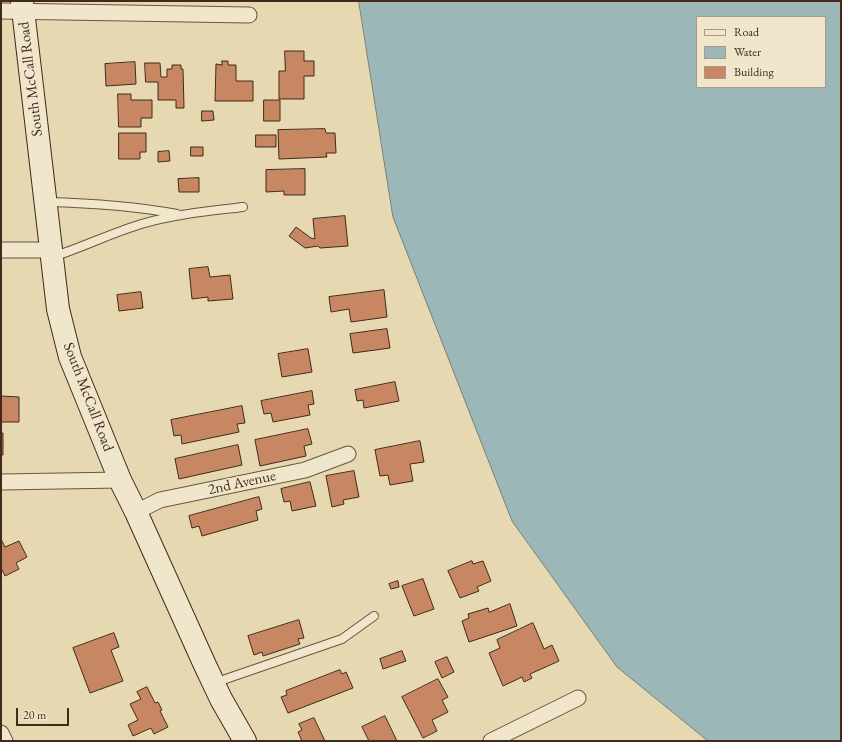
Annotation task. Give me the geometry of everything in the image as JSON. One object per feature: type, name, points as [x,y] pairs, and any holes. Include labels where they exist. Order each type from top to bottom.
[{"type":"street","points":[[1,11],[22,6],[249,15]]},
{"type":"street","name":"South McCall Road","points":[[22,6],[58,309],[70,357],[120,480],[221,699],[245,741]]},
{"type":"street","points":[[1,250],[51,254]]},
{"type":"street","name":"2nd Avenue","points":[[136,512],[160,500],[305,470],[348,454]]},
{"type":"street","points":[[1,482],[120,480]]},
{"type":"street","points":[[491,741],[578,698]]},
{"type":"street","points":[[1,733],[5,741]]},
{"type":"lane","points":[[45,202],[88,203],[158,210],[180,215]]},
{"type":"lane","points":[[51,254],[74,250],[102,238],[145,223],[180,215],[243,207]]},
{"type":"lane","points":[[214,683],[342,639],[374,616]]},
{"type":"water","points":[[359,1],[841,1],[841,741],[708,741],[617,667],[512,521],[393,217]]},
{"type":"building","points":[[285,51],[304,51],[304,61],[314,61],[314,76],[304,76],[304,99],[279,99],[279,71],[285,71]]},
{"type":"building","points":[[222,61],[228,61],[228,65],[236,65],[236,81],[253,81],[253,101],[215,101],[216,64],[222,65]]},
{"type":"building","points":[[135,62],[136,84],[106,86],[105,64]]},
{"type":"building","points":[[145,63],[160,63],[161,77],[167,77],[167,69],[172,69],[172,65],[181,65],[181,69],[183,69],[184,108],[176,108],[176,100],[158,100],[158,82],[146,82]]},
{"type":"building","points":[[118,94],[131,94],[131,100],[152,100],[152,118],[141,118],[141,127],[119,127]]},
{"type":"building","points":[[264,100],[280,100],[280,121],[264,121]]},
{"type":"building","points":[[202,111],[213,111],[214,120],[202,121]]},
{"type":"building","points":[[325,129],[326,133],[335,133],[336,153],[326,153],[327,157],[279,159],[278,130]]},
{"type":"building","points":[[119,133],[146,133],[146,152],[140,152],[140,159],[119,159]]},
{"type":"building","points":[[256,135],[276,135],[276,147],[256,147]]},
{"type":"building","points":[[191,147],[203,147],[203,156],[191,156]]},
{"type":"building","points":[[169,151],[170,161],[158,162],[158,152]]},
{"type":"building","points":[[305,169],[305,195],[284,195],[284,191],[266,192],[266,170]]},
{"type":"building","points":[[199,178],[199,192],[179,192],[178,179]]},
{"type":"building","points":[[345,216],[348,246],[320,248],[318,246],[305,248],[289,236],[296,227],[311,238],[315,239],[313,219]]},
{"type":"building","points":[[208,267],[210,277],[230,275],[233,299],[208,301],[208,297],[192,299],[189,269]]},
{"type":"building","points":[[384,290],[387,317],[351,322],[349,309],[331,312],[329,297]]},
{"type":"building","points":[[141,292],[143,308],[119,311],[117,295]]},
{"type":"building","points":[[387,329],[390,348],[353,353],[350,334]]},
{"type":"building","points":[[308,349],[312,372],[282,377],[278,354]]},
{"type":"building","points":[[395,382],[399,401],[364,408],[363,400],[357,401],[355,390]]},
{"type":"building","points":[[312,391],[314,404],[308,405],[310,415],[273,422],[271,413],[264,414],[261,401]]},
{"type":"building","points":[[1,396],[19,397],[19,422],[1,422]]},
{"type":"building","points":[[242,406],[245,423],[237,424],[239,432],[182,444],[181,435],[174,436],[171,420]]},
{"type":"building","points":[[308,429],[312,444],[304,446],[306,456],[260,466],[255,440]]},
{"type":"building","points":[[1,433],[3,433],[3,455],[1,455]]},
{"type":"building","points":[[420,441],[424,462],[410,464],[413,481],[390,485],[388,475],[380,476],[375,450]]},
{"type":"building","points":[[238,445],[242,465],[179,479],[175,459]]},
{"type":"building","points":[[354,471],[359,497],[343,500],[344,504],[332,507],[326,476]]},
{"type":"building","points":[[310,482],[316,506],[292,511],[290,501],[284,502],[281,489]]},
{"type":"building","points":[[259,497],[262,509],[256,511],[258,520],[202,536],[199,526],[192,528],[189,516]]},
{"type":"building","points":[[1,539],[5,547],[19,541],[27,557],[16,563],[19,569],[5,576],[1,568]]},
{"type":"building","points":[[472,561],[473,564],[483,561],[491,581],[477,587],[479,591],[460,598],[448,571]]},
{"type":"building","points":[[423,579],[434,609],[414,616],[402,586]]},
{"type":"building","points":[[398,581],[399,587],[391,589],[389,584]]},
{"type":"building","points":[[510,604],[517,626],[469,642],[462,621],[469,618],[468,614],[488,608],[489,612]]},
{"type":"building","points":[[299,620],[304,638],[298,639],[300,644],[263,656],[262,652],[254,655],[248,636]]},
{"type":"building","points":[[533,623],[544,649],[552,645],[559,661],[530,674],[532,678],[524,682],[522,677],[503,686],[489,653],[500,648],[497,640]]},
{"type":"building","points":[[114,633],[119,647],[111,650],[123,681],[90,693],[73,648]]},
{"type":"building","points":[[402,651],[406,661],[383,669],[380,659]]},
{"type":"building","points":[[447,657],[454,672],[442,678],[435,662]]},
{"type":"building","points":[[340,670],[342,674],[346,672],[353,688],[288,713],[281,697],[287,695],[286,691]]},
{"type":"building","points":[[438,679],[448,697],[442,700],[448,712],[432,720],[437,731],[423,738],[402,697]]},
{"type":"building","points":[[147,687],[155,703],[158,702],[162,710],[160,711],[168,727],[154,734],[151,728],[133,736],[128,725],[138,720],[130,704],[141,699],[137,692]]},
{"type":"building","points":[[385,716],[397,741],[369,741],[362,727]]},
{"type":"building","points":[[314,718],[325,741],[302,741],[298,732],[302,730],[299,724]]}]
